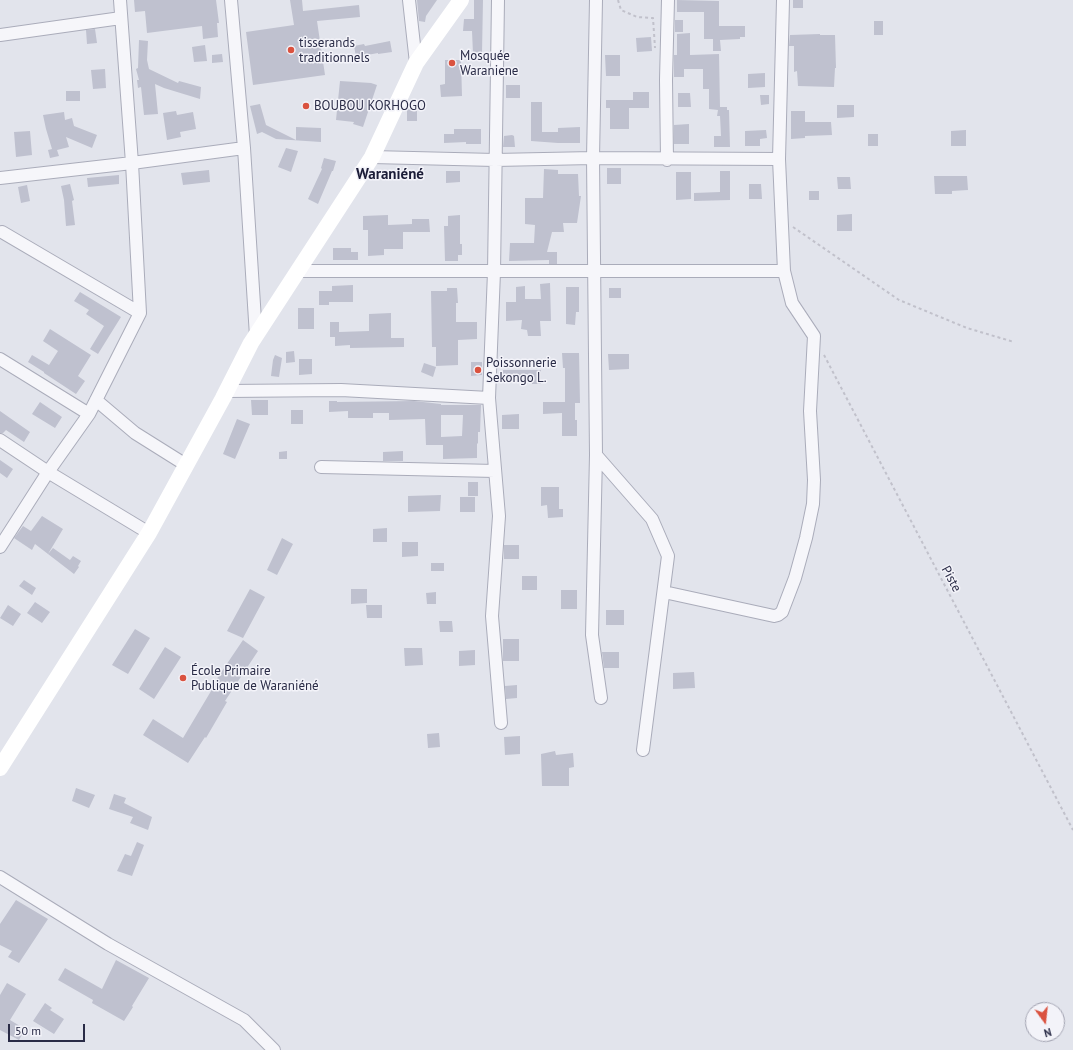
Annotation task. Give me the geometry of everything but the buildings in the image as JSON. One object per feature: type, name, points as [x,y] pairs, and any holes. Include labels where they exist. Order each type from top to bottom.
[{"type":"street","points":[[0,547],[48,472],[89,414],[140,313],[132,163],[120,0]]},
{"type":"street","points":[[231,0],[244,148],[256,336]]},
{"type":"street","points":[[409,0],[416,63]]},
{"type":"street","points":[[0,768],[149,533],[256,336],[372,157],[416,63],[460,0]]},
{"type":"street","points":[[498,0],[494,272],[489,398],[499,516],[492,616],[501,723]]},
{"type":"street","points":[[596,0],[593,158],[596,455],[592,635],[601,698]]},
{"type":"street","points":[[667,160],[666,80],[668,0]]},
{"type":"street","points":[[664,592],[774,616],[778,615],[782,612],[795,578],[806,538],[813,504],[814,480],[810,411],[814,336],[792,303],[784,271],[779,159],[783,0]]},
{"type":"street","points":[[0,35],[121,18]]},
{"type":"street","points":[[0,178],[132,163],[244,148]]},
{"type":"street","points":[[372,157],[495,160],[593,158],[667,160],[779,159]]},
{"type":"street","points":[[2,232],[140,313]]},
{"type":"street","points":[[299,271],[784,271]]},
{"type":"street","points":[[0,359],[89,414]]},
{"type":"street","points":[[227,391],[341,390],[489,398]]},
{"type":"street","points":[[96,400],[135,433],[186,465]]},
{"type":"street","points":[[0,440],[48,472],[149,533]]},
{"type":"street","points":[[596,455],[652,519],[668,556],[643,750]]},
{"type":"street","points":[[321,467],[495,471]]},
{"type":"street","points":[[0,877],[108,944],[244,1020],[274,1050]]},
{"type":"path","points":[[618,0],[621,10],[637,17],[653,18],[655,52]]},
{"type":"path","points":[[782,219],[899,300],[967,328],[1014,342]]},
{"type":"path","name":"Piste","points":[[814,336],[1073,830]]},
{"type":"place","name":"tisserands traditionnels","points":[[291,50]]},
{"type":"place","name":"Mosquée Waraniene","points":[[452,63]]},
{"type":"place","name":"BOUBOU KORHOGO","points":[[306,106]]},
{"type":"place","name":"Poissonnerie Sekongo L.","points":[[478,370]]},
{"type":"place","name":"École Primaire Publique de Waraniéné","points":[[183,678]]},
{"type":"district","name":"Waraniéné","points":[[390,175]]}]
